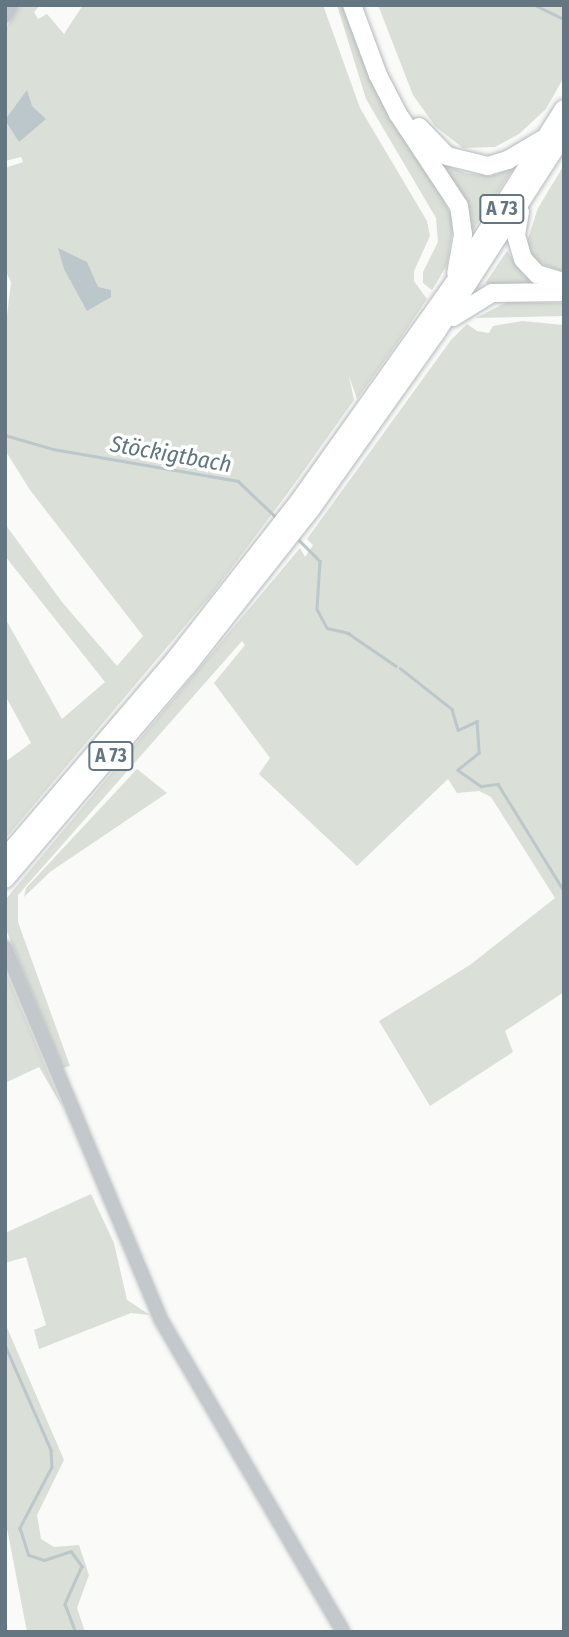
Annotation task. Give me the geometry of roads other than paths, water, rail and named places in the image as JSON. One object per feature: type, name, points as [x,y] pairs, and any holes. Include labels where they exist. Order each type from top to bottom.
[{"type":"highway","points":[[352,5],[378,75],[398,114],[459,206],[463,234],[460,292],[437,326]]},
{"type":"highway","points":[[363,5],[383,63],[404,103],[421,130],[447,156],[488,166],[522,153],[557,134]]},
{"type":"highway","name":"A 73","points":[[5,879],[210,628],[306,505],[437,326],[521,205],[557,134],[564,109]]},
{"type":"highway","name":"A 73","points":[[460,292],[557,134]]},
{"type":"highway","points":[[521,205],[516,235],[523,259],[537,274],[564,282]]},
{"type":"highway","points":[[460,292],[564,292]]},
{"type":"highway","name":"A 73","points":[[5,858],[210,628]]},
{"type":"street","points":[[5,947],[161,1320],[343,1632]]},
{"type":"waterway","points":[[535,5],[564,19]]},
{"type":"waterway","name":"Stöckigtbach","points":[[5,435],[53,449],[238,481],[276,517]]},
{"type":"waterway","name":"Stöckigtbach","points":[[298,539],[320,561],[317,609],[327,628],[348,633],[396,666]]},
{"type":"waterway","name":"Stöckigtbach","points":[[400,668],[452,709],[458,730],[477,721],[479,753],[458,770],[481,786],[498,784],[564,891]]},
{"type":"waterway","points":[[5,1345],[51,1450],[52,1467],[20,1528],[29,1555],[44,1560],[71,1551],[82,1566],[65,1604],[76,1632]]}]
